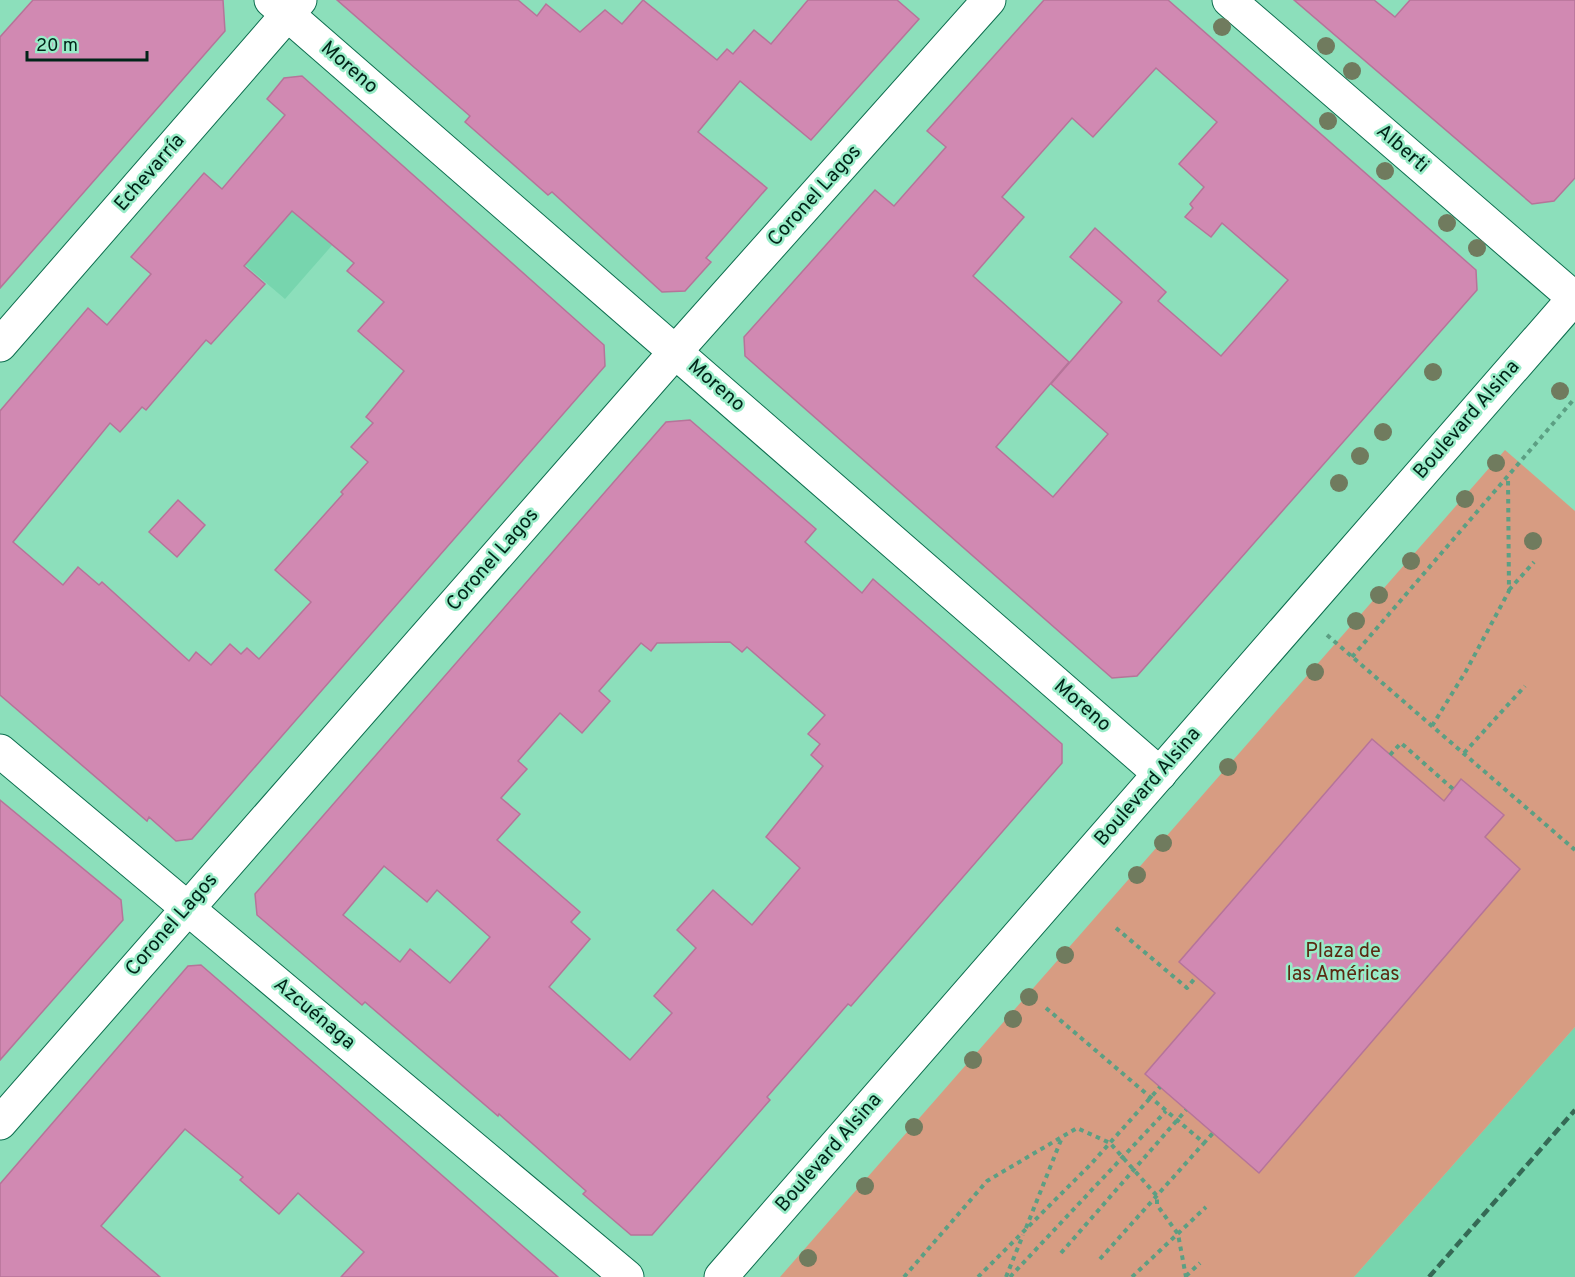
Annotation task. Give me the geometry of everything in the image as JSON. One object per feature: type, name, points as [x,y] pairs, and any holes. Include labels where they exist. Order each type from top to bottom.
[{"type":"street","name":"Coronel Lagos","points":[[0,1123],[676,351],[990,0]]},
{"type":"street","name":"Alberti","points":[[1229,0],[1575,297]]},
{"type":"street","name":"Moreno","points":[[286,5],[676,351],[1160,774]]},
{"type":"street","name":"Echevarría","points":[[0,345],[286,5]]},
{"type":"street","name":"Boulevard Alsina","points":[[721,1277],[1575,297]]},
{"type":"street","name":"Azcuénaga","points":[[0,751],[627,1277]]},
{"type":"path","points":[[1352,657],[1575,398]]},
{"type":"path","points":[[1508,475],[1509,591]]},
{"type":"path","points":[[1432,726],[1509,591],[1533,562]]},
{"type":"path","points":[[1300,611],[1575,850]]},
{"type":"path","points":[[1464,753],[1525,686]]},
{"type":"path","points":[[1390,755],[1401,743],[1453,789]]},
{"type":"path","points":[[1116,928],[1187,988],[1196,977]]},
{"type":"path","points":[[1046,1008],[1204,1143]]},
{"type":"path","points":[[978,1277],[1110,1143],[1160,1087]]},
{"type":"path","points":[[1061,1253],[1186,1110]]},
{"type":"path","points":[[1008,1277],[1166,1111]]},
{"type":"path","points":[[904,1277],[987,1181],[1077,1128],[1110,1143],[1157,1196],[1157,1205],[1178,1234],[1186,1277]]},
{"type":"path","points":[[1100,1260],[1213,1133]]},
{"type":"path","points":[[1008,1277],[1061,1139]]},
{"type":"path","points":[[1132,1277],[1206,1207]]},
{"type":"path","points":[[1186,1277],[1200,1263]]},
{"type":"shaded area","points":[[351,129],[398,170],[285,299],[238,259]]},
{"type":"shaded area","points":[[1575,1027],[1575,1277],[1354,1277]]},
{"type":"green space","name":"Plaza de las Américas","points":[[1505,450],[1575,511],[1575,1027],[1354,1277],[780,1277]]},
{"type":"building","points":[[33,0],[223,0],[225,31],[0,288],[0,37]]},
{"type":"building","points":[[337,0],[518,0],[537,16],[546,4],[580,32],[605,10],[622,24],[643,0],[717,60],[727,49],[733,54],[754,30],[771,44],[808,0],[897,0],[919,19],[811,140],[740,81],[698,132],[767,188],[706,258],[711,262],[685,291],[662,292],[552,192],[548,195],[465,122],[470,116]]},
{"type":"building","points":[[1044,0],[1168,0],[1476,270],[1477,290],[1137,676],[1112,678],[745,356],[744,337],[875,190],[894,206],[946,147],[927,131]],"holes":[[[1156,68],[1217,122],[1179,164],[1204,187],[1190,204],[1193,208],[1185,217],[1211,237],[1222,223],[1288,280],[1221,356],[1158,301],[1166,292],[1095,228],[1070,257],[1122,302],[1051,384],[1108,434],[1053,497],[996,447],[1069,362],[973,276],[1024,217],[1002,197],[1072,118],[1093,137]]]},
{"type":"building","points":[[1294,0],[1374,0],[1395,17],[1410,0],[1575,0],[1575,178],[1554,201],[1532,204]]},
{"type":"building","points":[[302,76],[604,345],[605,366],[192,839],[176,841],[149,817],[147,821],[0,695],[0,411],[88,308],[107,325],[151,274],[131,257],[204,173],[222,189],[285,115],[267,99],[284,78]],"holes":[[[292,211],[354,263],[347,271],[384,302],[358,331],[404,371],[366,417],[373,423],[351,447],[368,462],[341,492],[343,494],[275,570],[311,602],[259,659],[247,648],[241,654],[230,644],[211,665],[196,652],[189,661],[102,582],[99,585],[78,567],[63,585],[13,542],[110,423],[120,432],[142,407],[146,410],[206,340],[211,344],[265,284],[244,266]]]},
{"type":"building","points":[[690,420],[816,529],[805,542],[862,593],[873,579],[1062,744],[1062,763],[851,1006],[848,1004],[767,1097],[770,1100],[652,1235],[631,1235],[583,1194],[586,1191],[499,1114],[498,1116],[365,1002],[362,1005],[257,915],[255,894],[666,422]],"holes":[[[730,642],[742,652],[747,647],[825,715],[808,734],[820,744],[811,755],[823,766],[766,837],[800,868],[752,925],[713,890],[677,930],[696,948],[654,996],[672,1013],[630,1060],[549,987],[590,939],[571,922],[580,912],[497,840],[520,814],[501,798],[527,769],[518,761],[560,713],[582,733],[610,701],[599,691],[641,643],[651,651],[657,643]],[[384,866],[427,902],[437,890],[490,937],[450,983],[410,949],[400,962],[343,915]]]},
{"type":"building","points":[[178,500],[205,525],[177,557],[149,532]]},
{"type":"building","points":[[1372,739],[1444,801],[1461,779],[1504,815],[1485,837],[1520,869],[1259,1173],[1145,1074],[1215,993],[1179,962]]},
{"type":"building","points":[[0,800],[121,900],[123,920],[0,1060]]},
{"type":"building","points":[[201,965],[558,1277],[341,1277],[364,1252],[298,1193],[279,1214],[240,1180],[243,1177],[185,1129],[101,1226],[160,1277],[0,1277],[0,1184],[188,966]]},
{"type":"railway","points":[[1429,1277],[1575,1110]]}]
